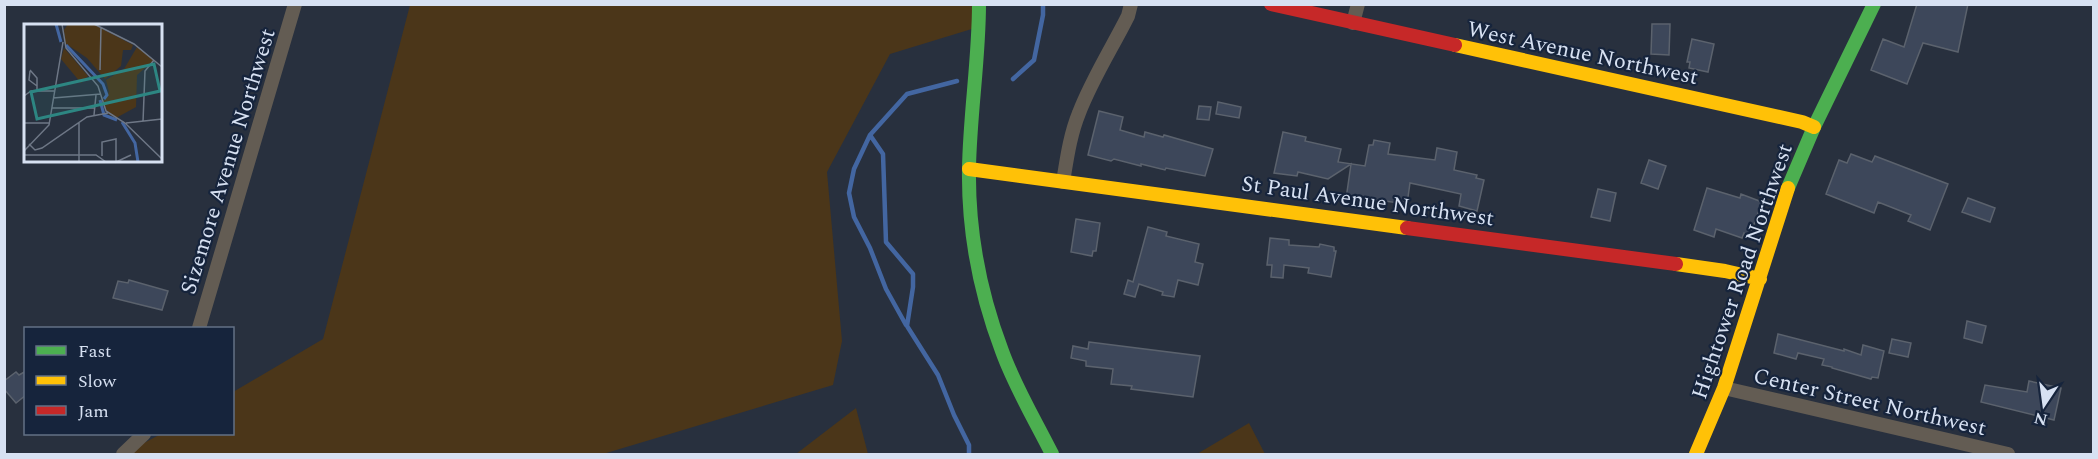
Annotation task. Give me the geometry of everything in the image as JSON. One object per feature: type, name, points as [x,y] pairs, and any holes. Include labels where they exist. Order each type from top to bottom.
[{"type":"street","name":"Sizemore Avenue Northwest","points":[[199,327],[295,4]]},
{"type":"street","points":[[980,4],[969,169],[978,265],[990,317],[1003,354],[1052,454]]},
{"type":"street","points":[[1063,182],[1068,148],[1078,115],[1092,82],[1128,16],[1131,4]]},
{"type":"street","name":"West Avenue Northwest","points":[[1271,4],[1791,119],[1814,127]]},
{"type":"street","points":[[1353,23],[1358,4]]},
{"type":"street","name":"Hightower Road Northwest","points":[[1696,454],[1724,388],[1787,189],[1814,127],[1874,4]]},
{"type":"street","name":"St Paul Avenue Northwest","points":[[969,169],[1564,248],[1725,271],[1760,279]]},
{"type":"street","name":"Center Street Northwest","points":[[1724,388],[1998,454]]},
{"type":"street","points":[[123,454],[143,435]]},
{"type":"shaded area","points":[[410,5],[973,5],[975,28],[890,54],[827,172],[842,341],[833,385],[603,454],[123,454],[159,435],[234,435],[234,391],[323,339]]},
{"type":"shaded area","points":[[856,408],[868,454],[796,454]]},
{"type":"shaded area","points":[[1249,423],[1265,454],[1197,454]]},
{"type":"building","points":[[1917,4],[1968,4],[1958,52],[1923,43],[1907,84],[1871,70],[1883,39],[1904,47]]},
{"type":"building","points":[[1652,24],[1670,24],[1669,55],[1651,54]]},
{"type":"building","points":[[1692,39],[1714,44],[1708,72],[1689,68],[1690,62],[1687,62]]},
{"type":"building","points":[[1218,102],[1241,107],[1239,118],[1216,114]]},
{"type":"building","points":[[1199,106],[1211,107],[1209,120],[1197,119]]},
{"type":"building","points":[[1099,111],[1123,117],[1120,130],[1144,137],[1145,132],[1163,137],[1164,135],[1213,149],[1205,176],[1141,164],[1141,166],[1114,159],[1111,161],[1088,155]]},
{"type":"building","points":[[1283,132],[1306,137],[1305,141],[1341,149],[1338,162],[1365,166],[1369,145],[1373,145],[1374,140],[1390,143],[1388,154],[1435,160],[1437,148],[1457,152],[1454,170],[1477,175],[1476,178],[1484,180],[1477,211],[1459,206],[1461,194],[1410,183],[1407,204],[1369,199],[1369,202],[1346,199],[1351,164],[1328,179],[1298,172],[1297,176],[1274,173]]},
{"type":"building","points":[[1851,154],[1872,162],[1875,156],[1948,184],[1930,230],[1908,221],[1911,215],[1878,202],[1874,213],[1826,194],[1839,160],[1847,163]]},
{"type":"building","points":[[1649,160],[1666,166],[1658,189],[1641,183]]},
{"type":"building","points":[[1707,188],[1740,198],[1741,194],[1762,202],[1750,236],[1744,233],[1742,238],[1716,229],[1714,237],[1694,230]]},
{"type":"building","points":[[1598,189],[1616,193],[1610,221],[1591,217]]},
{"type":"building","points":[[1968,198],[1995,208],[1990,222],[1962,212]]},
{"type":"building","points":[[1076,219],[1100,223],[1096,251],[1093,251],[1092,256],[1071,252]]},
{"type":"building","points":[[1148,227],[1167,232],[1166,236],[1199,244],[1195,262],[1203,264],[1198,285],[1178,280],[1174,297],[1162,295],[1163,292],[1139,284],[1135,297],[1124,294],[1128,280],[1133,282]]},
{"type":"building","points":[[1270,238],[1289,240],[1289,245],[1319,247],[1320,244],[1334,247],[1336,251],[1331,277],[1308,273],[1309,268],[1284,265],[1283,278],[1271,277],[1272,265],[1267,265]]},
{"type":"building","points":[[129,280],[168,291],[162,310],[113,298],[118,281],[128,283]]},
{"type":"building","points":[[1967,321],[1986,326],[1982,343],[1964,338]]},
{"type":"building","points":[[1778,334],[1861,355],[1863,345],[1884,351],[1878,378],[1872,377],[1871,379],[1822,365],[1824,359],[1798,353],[1796,359],[1774,353]]},
{"type":"building","points":[[1892,339],[1911,343],[1908,357],[1889,353]]},
{"type":"building","points":[[1089,342],[1200,356],[1193,397],[1131,389],[1132,386],[1111,384],[1113,369],[1086,366],[1086,361],[1071,358],[1073,346],[1088,349]]},
{"type":"building","points":[[16,372],[19,375],[24,372],[24,397],[16,403],[4,389],[4,381]]},
{"type":"building","points":[[2029,381],[2061,388],[2054,420],[1981,402],[1985,385],[2027,392]]},
{"type":"waterway","points":[[1013,79],[1034,60],[1043,4]]},
{"type":"waterway","points":[[957,81],[907,94],[870,135],[883,154],[886,242],[913,274],[907,326],[938,375],[969,445],[969,454]]},
{"type":"waterway","points":[[870,135],[854,169],[849,193],[854,217],[870,248],[886,289],[906,325]]},
{"type":"traffic: fast","points":[[979,4],[969,168],[973,238],[987,307],[994,329],[1019,390],[1052,454]]},
{"type":"traffic: fast","points":[[1788,188],[1814,127],[1874,4]]},
{"type":"traffic: slow","points":[[1455,45],[1802,122],[1814,127]]},
{"type":"traffic: slow","points":[[969,169],[1407,228]]},
{"type":"traffic: slow","points":[[1696,454],[1724,388],[1788,188]]},
{"type":"traffic: slow","points":[[1676,264],[1760,279]]},
{"type":"traffic: jam","points":[[1271,4],[1455,45]]},
{"type":"traffic: jam","points":[[1407,228],[1676,264]]}]
